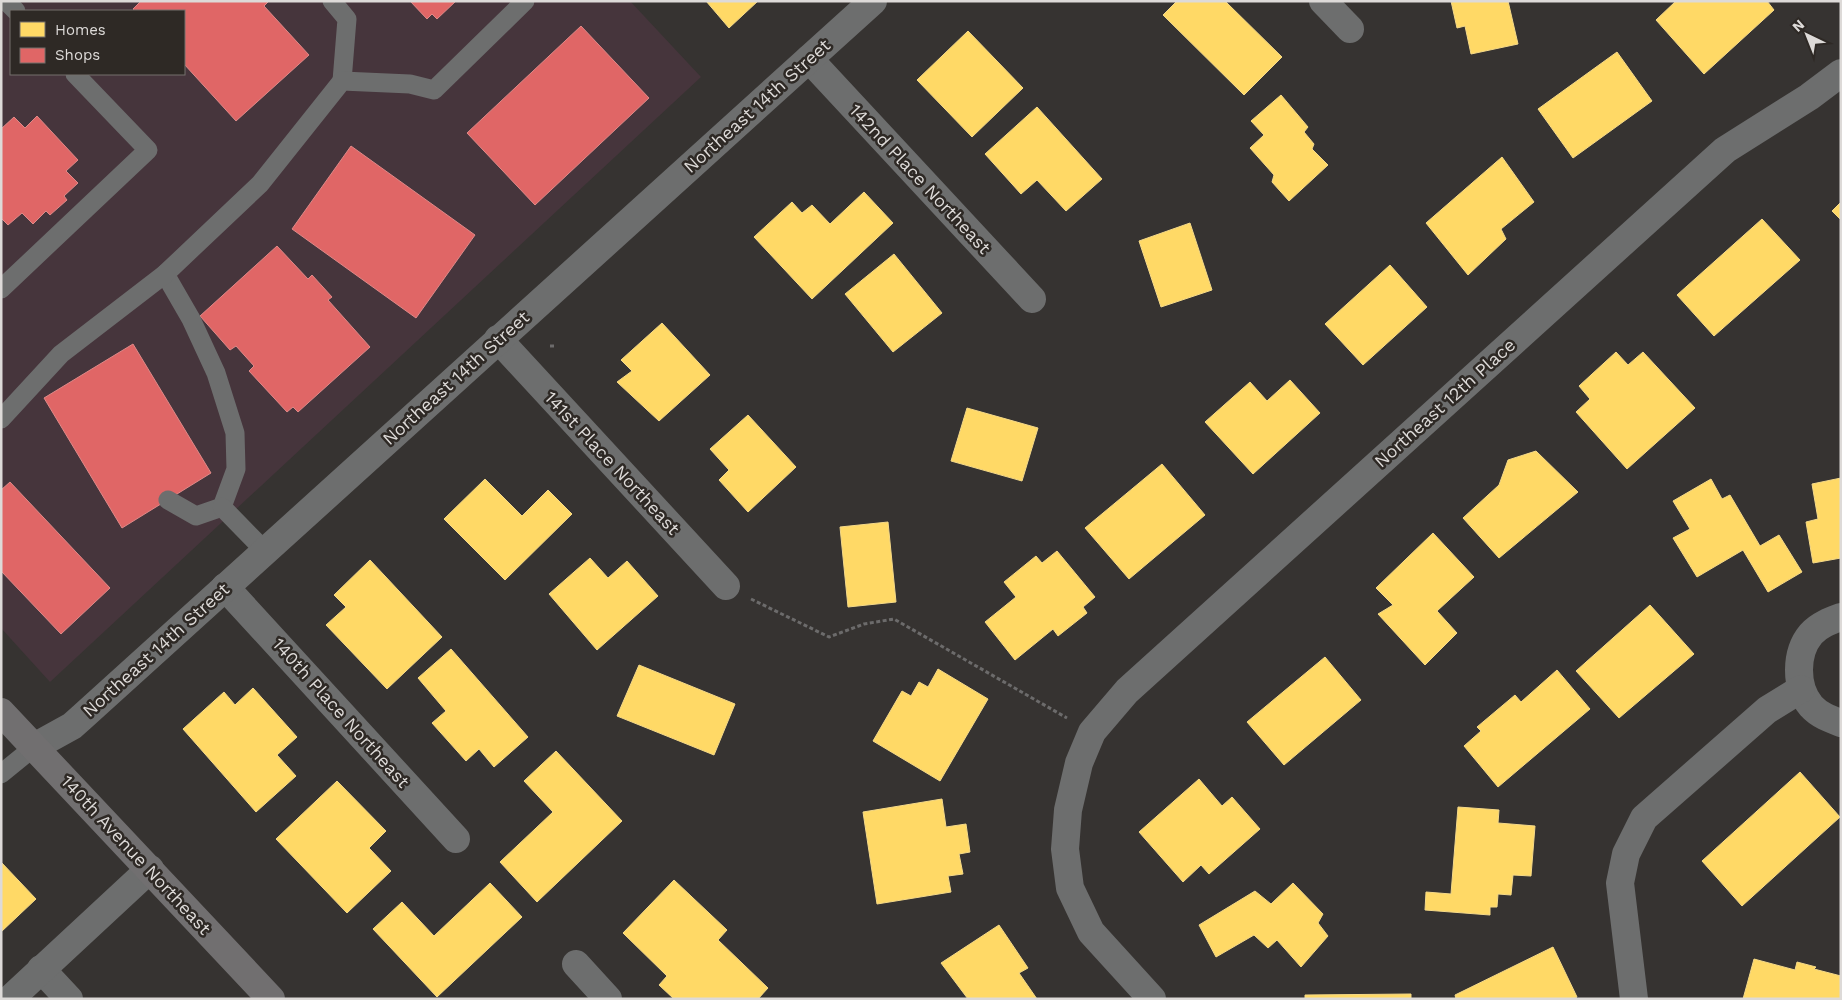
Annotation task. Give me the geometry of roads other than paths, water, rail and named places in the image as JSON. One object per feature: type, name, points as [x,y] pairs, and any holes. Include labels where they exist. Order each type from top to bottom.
[{"type":"main road","name":"140th Avenue Northeast","points":[[1,712],[271,999]]},
{"type":"street","name":"Northeast 14th Street","points":[[34,747],[72,726],[873,1]]},
{"type":"street","points":[[1323,1],[1350,29]]},
{"type":"street","name":"142nd Place Northeast","points":[[809,59],[1032,299]]},
{"type":"street","name":"Northeast 12th Place","points":[[1152,999],[1091,932],[1070,888],[1065,849],[1068,810],[1079,763],[1092,732],[1128,691],[1725,150],[1809,97],[1841,73]]},
{"type":"street","name":"141st Place Northeast","points":[[498,339],[726,586]]},
{"type":"street","name":"140th Place Northeast","points":[[225,587],[456,839]]},
{"type":"street","points":[[1841,617],[1825,622],[1811,635],[1801,651],[1798,670],[1801,689],[1811,705],[1826,718],[1841,723]]},
{"type":"street","points":[[1634,999],[1620,884],[1626,854],[1644,818],[1767,710],[1801,689]]},
{"type":"street","points":[[10,999],[150,869]]},
{"type":"street","points":[[576,964],[608,999]]},
{"type":"street","points":[[42,969],[69,999]]},
{"type":"lane","points":[[6,1],[15,10]]},
{"type":"lane","points":[[1,419],[61,354],[165,274],[260,184],[342,81],[348,19],[332,1]]},
{"type":"lane","points":[[342,81],[410,84],[434,90],[525,1]]},
{"type":"lane","points":[[1,289],[148,150],[76,75]]},
{"type":"lane","points":[[165,274],[191,319],[216,373],[235,433],[236,469],[222,507]]},
{"type":"lane","points":[[168,500],[196,516],[222,507]]},
{"type":"lane","points":[[222,507],[265,551]]},
{"type":"lane","points":[[1,774],[34,747]]}]
